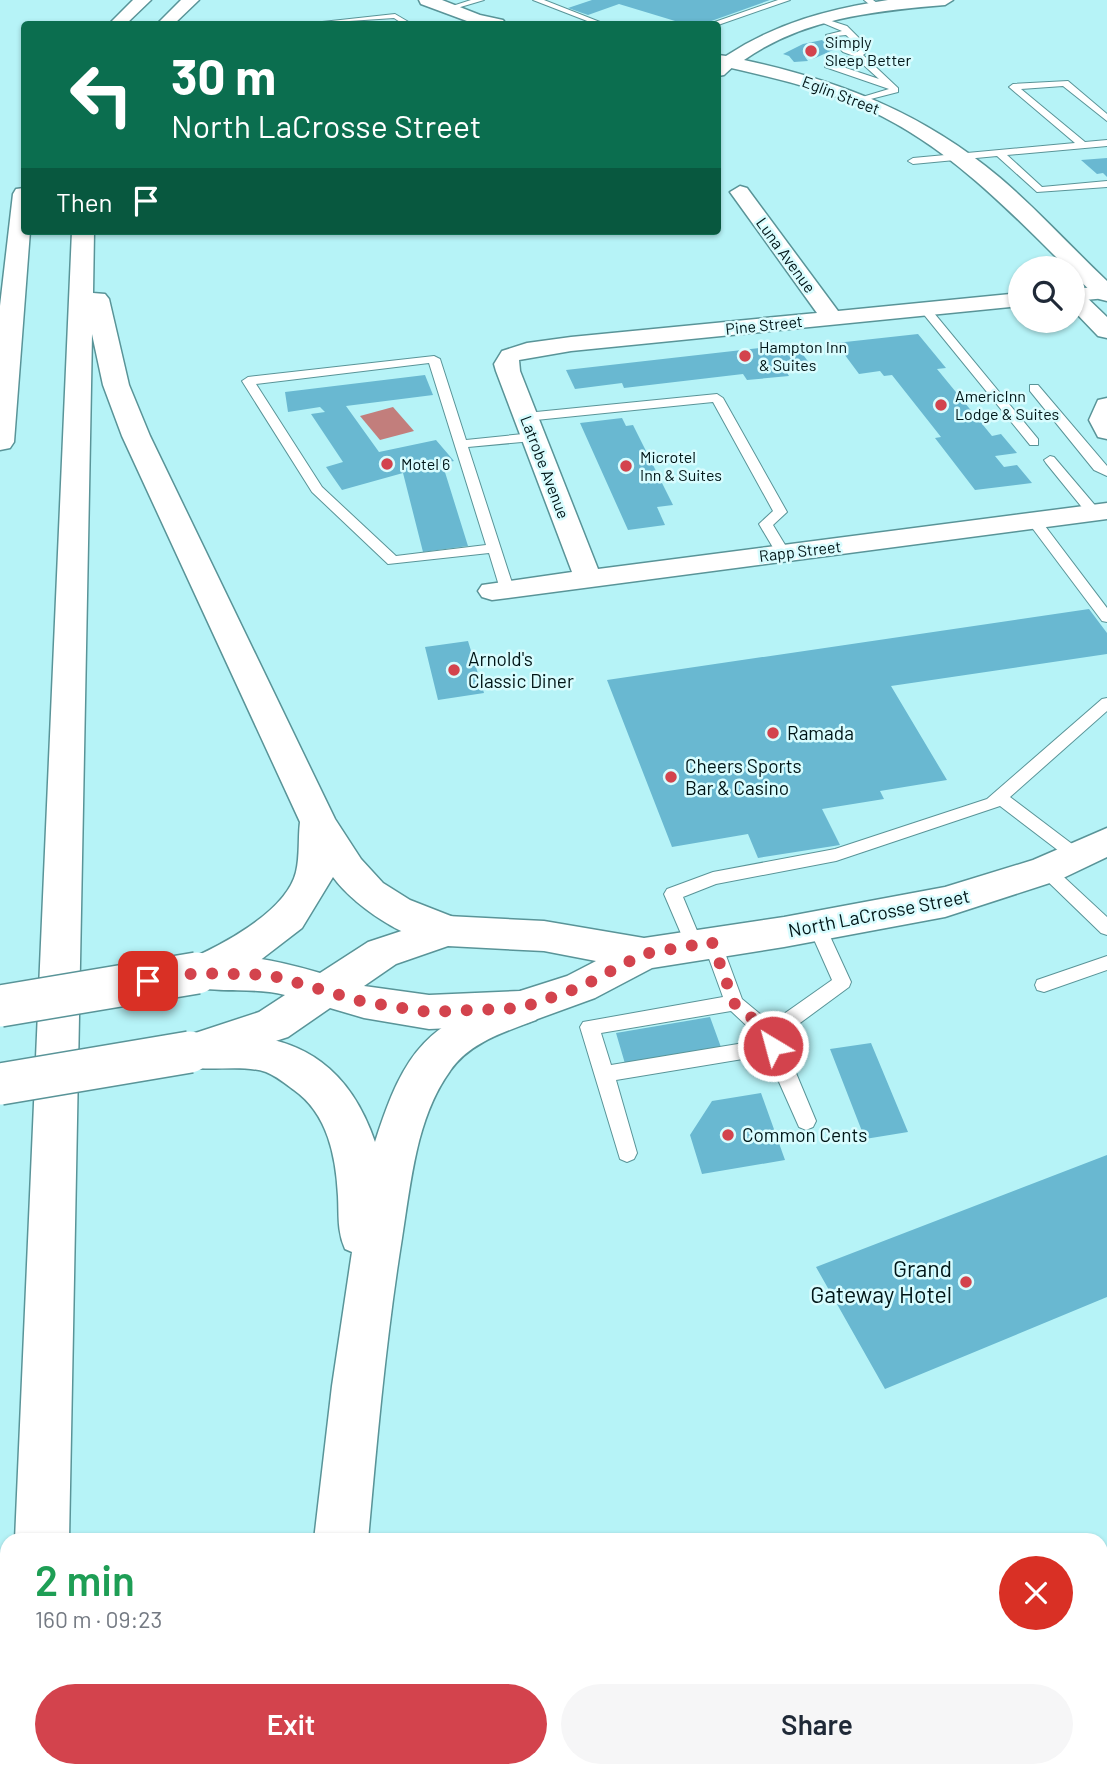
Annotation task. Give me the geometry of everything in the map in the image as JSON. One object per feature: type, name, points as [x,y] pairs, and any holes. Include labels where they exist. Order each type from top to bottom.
[{"type":"main road","points":[[120,21],[143,0]]},
{"type":"main road","points":[[168,21],[191,0]]},
{"type":"main road","points":[[722,65],[774,33],[818,18],[873,3],[945,0]]},
{"type":"main road","points":[[439,3],[489,21]]},
{"type":"main road","name":"Eglin Street","points":[[722,65],[803,79],[862,100],[913,126],[991,181],[1106,293]]},
{"type":"main road","name":"Eglin Street","points":[[953,156],[960,172],[1018,237]]},
{"type":"main road","points":[[0,442],[21,214]]},
{"type":"main road","points":[[0,292],[19,228]]},
{"type":"main road","points":[[42,1533],[83,235]]},
{"type":"main road","points":[[90,235],[98,307],[116,384],[136,436],[318,822],[345,865],[369,892],[413,918],[447,930]]},
{"type":"main road","points":[[1085,308],[1107,331]]},
{"type":"main road","points":[[197,973],[236,957],[288,918],[315,875],[318,822]]},
{"type":"main road","name":"North LaCrosse Street","points":[[0,1006],[197,973],[270,975],[364,1002],[429,1012],[521,1008],[581,987],[643,954],[945,902],[1077,856]]},
{"type":"main road","name":"North LaCrosse Street","points":[[0,1084],[190,1052],[273,1025],[382,953],[447,930],[544,936],[643,954]]},
{"type":"main road","points":[[342,1533],[363,1320],[398,1135],[416,1092],[436,1056],[465,1031],[521,1008]]},
{"type":"main road","points":[[190,1052],[273,1056],[317,1079],[340,1113],[357,1153],[362,1192],[363,1320]]},
{"type":"street","name":"Luna Avenue","points":[[740,192],[832,318]]},
{"type":"street","points":[[1085,295],[1106,293]]},
{"type":"street","name":"Pine Street","points":[[510,356],[539,348],[1008,301]]},
{"type":"street","name":"Latrobe Avenue","points":[[510,356],[506,364],[588,578]]},
{"type":"street","points":[[1107,405],[1101,420],[1107,432]]},
{"type":"street","name":"Rapp Street","points":[[500,590],[1100,512]]},
{"type":"lane","points":[[439,3],[480,0]]},
{"type":"lane","points":[[537,0],[593,21]]},
{"type":"lane","points":[[721,21],[786,0]]},
{"type":"lane","points":[[341,21],[395,16],[403,21]]},
{"type":"lane","points":[[395,16],[398,21]]},
{"type":"lane","points":[[818,18],[848,32],[865,50],[859,56],[828,65],[891,86]]},
{"type":"lane","points":[[848,32],[830,35],[846,51],[859,56],[895,90],[862,100]]},
{"type":"lane","points":[[1083,145],[1013,87],[1065,83],[1107,118]]},
{"type":"lane","points":[[913,161],[1107,143]]},
{"type":"lane","points":[[999,153],[1040,190],[1107,184]]},
{"type":"lane","points":[[925,309],[1034,442]]},
{"type":"lane","points":[[494,548],[393,561],[317,489],[248,381],[434,359],[494,548],[500,590]]},
{"type":"lane","points":[[1034,388],[1099,467],[1107,472]]},
{"type":"lane","points":[[461,444],[529,427],[717,398],[780,512],[766,524],[783,554]]},
{"type":"lane","points":[[1050,460],[1100,512]]},
{"type":"lane","points":[[1034,521],[1107,618]]},
{"type":"lane","points":[[806,1121],[772,1040],[734,1003],[673,894],[713,878],[836,855],[993,803],[1107,702]]},
{"type":"lane","points":[[999,797],[1077,856],[1107,929]]},
{"type":"lane","points":[[604,1074],[772,1040],[842,982],[817,926]]},
{"type":"lane","points":[[1044,985],[1107,963]]},
{"type":"lane","points":[[627,1153],[590,1027],[734,1003]]},
{"type":"shaded area","points":[[393,407],[414,431],[380,440],[360,416]]},
{"type":"building","points":[[592,0],[770,0],[711,21],[675,21],[619,4],[588,15],[568,8]]},
{"type":"building","name":"Simply Sleep Better","points":[[822,40],[833,50],[813,59],[805,57],[808,61],[794,62],[783,54],[803,44]]},
{"type":"building","points":[[1107,158],[1107,177],[1103,173],[1097,174],[1081,160]]},
{"type":"building","name":"AmericInn Lodge & Suites","points":[[918,334],[946,368],[937,369],[992,436],[1001,434],[1017,453],[995,456],[1004,467],[1017,465],[1032,483],[975,490],[935,438],[941,437],[892,375],[884,376],[880,371],[859,374],[836,343]]},
{"type":"building","name":"Hampton Inn & Suites","points":[[795,344],[813,368],[786,371],[789,376],[747,380],[743,374],[624,388],[622,383],[575,389],[566,370]]},
{"type":"building","name":"Motel 6","points":[[425,375],[433,395],[346,406],[379,452],[436,440],[454,461],[429,466],[431,471],[444,469],[468,546],[423,552],[403,473],[342,490],[326,467],[343,462],[311,414],[325,412],[320,407],[288,412],[285,392]]},
{"type":"building","name":"Microtel Inn & Suites","points":[[622,418],[626,426],[633,425],[673,505],[657,507],[665,525],[628,530],[580,423]]},
{"type":"building","name":"Ramada","points":[[1089,609],[1107,633],[1107,654],[891,686],[947,780],[880,791],[884,799],[822,809],[840,845],[758,858],[748,834],[672,847],[607,680]]},
{"type":"building","name":"Arnold's Classic Diner","points":[[468,641],[484,693],[438,700],[425,647]]},
{"type":"building","points":[[710,1017],[722,1050],[626,1067],[616,1033]]},
{"type":"building","points":[[871,1043],[908,1132],[865,1139],[830,1049]]},
{"type":"building","points":[[761,1093],[785,1160],[702,1174],[690,1135],[712,1101]]},
{"type":"building","name":"Grand Gateway Hotel","points":[[1107,1155],[1107,1297],[885,1389],[816,1267]]},
{"type":"place","name":"Simply Sleep Better","points":[[811,51]]},
{"type":"place","name":"Hampton Inn & Suites","points":[[745,356]]},
{"type":"place","name":"AmericInn Lodge & Suites","points":[[941,405]]},
{"type":"place","name":"Motel 6","points":[[387,464]]},
{"type":"place","name":"Microtel Inn & Suites","points":[[626,466]]},
{"type":"place","name":"Arnold's Classic Diner","points":[[454,670]]},
{"type":"place","name":"Ramada","points":[[773,733]]},
{"type":"place","name":"Cheers Sports Bar & Casino","points":[[671,777]]},
{"type":"place","name":"Common Cents","points":[[728,1135]]},
{"type":"place","name":"Grand Gateway Hotel","points":[[966,1282]]},
{"type":"route","points":[[148,981],[197,973],[270,975],[364,1002],[429,1012],[521,1008],[581,987],[643,954],[712,942],[734,1003],[771,1034],[773,1046]]}]
